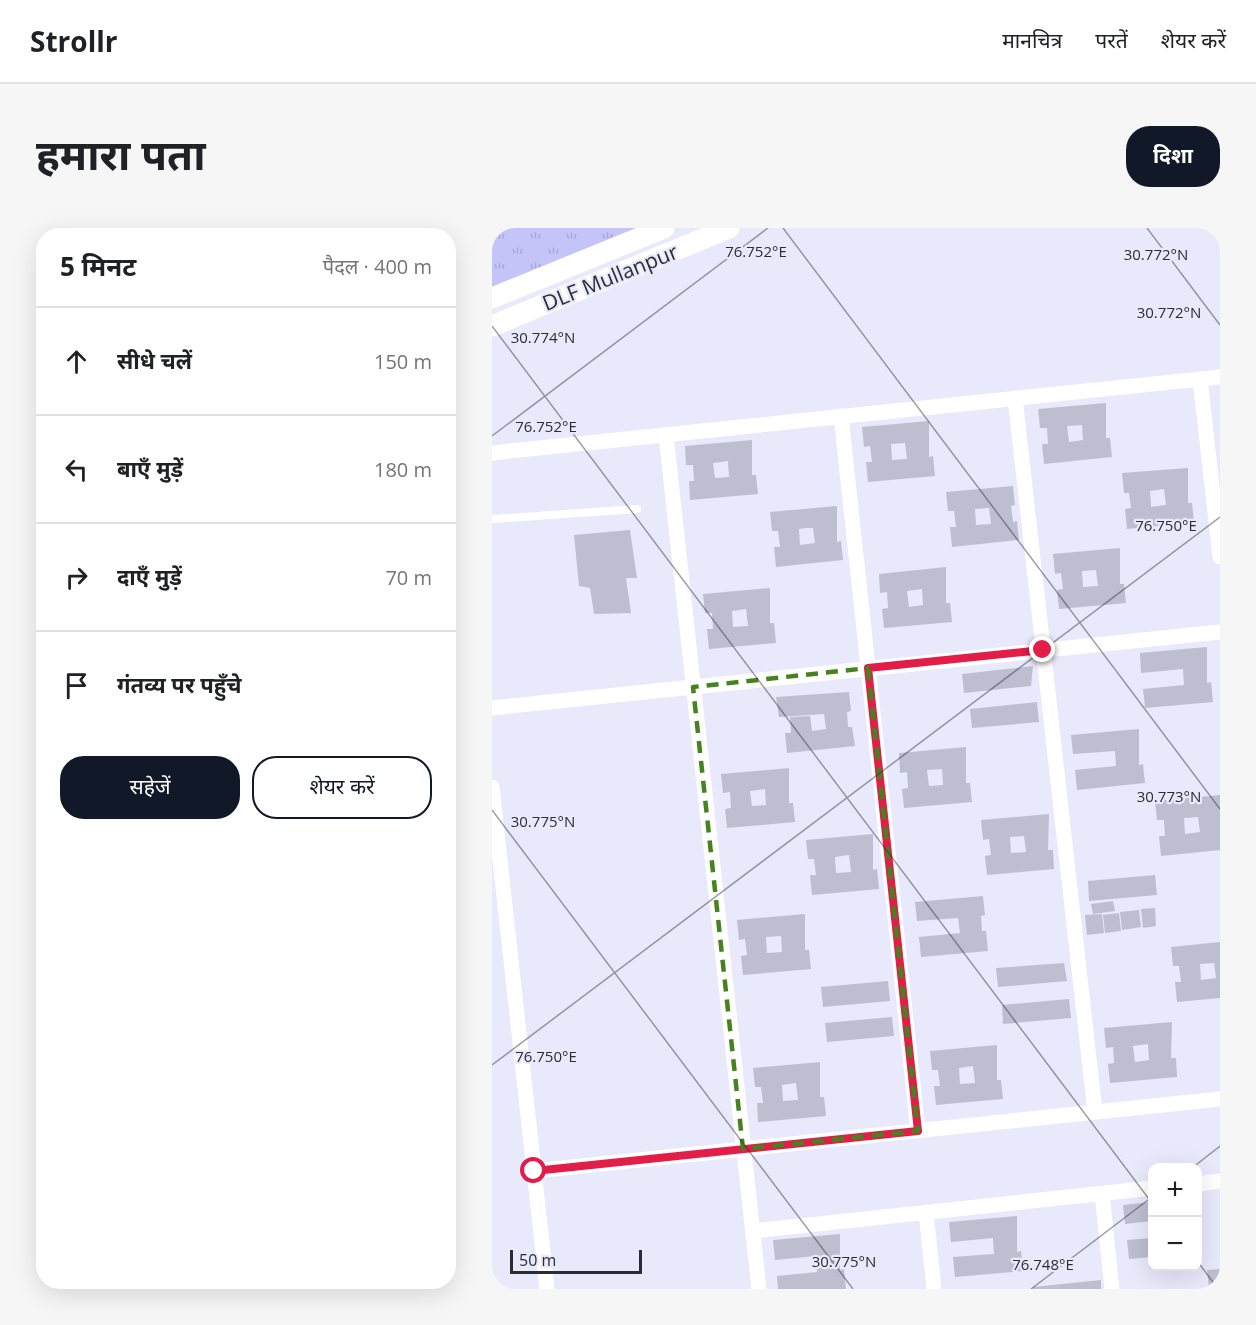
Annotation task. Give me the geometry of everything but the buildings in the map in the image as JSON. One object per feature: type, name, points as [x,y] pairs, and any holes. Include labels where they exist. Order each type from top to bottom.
[{"type":"main road","name":"DLF Mullanpur","points":[[492,298],[664,228]]},
{"type":"main road","name":"DLF Mullanpur","points":[[492,326],[729,228]]},
{"type":"street","points":[[492,453],[1220,377]]},
{"type":"street","points":[[1200,379],[1220,557]]},
{"type":"street","points":[[1015,398],[1095,1112]]},
{"type":"street","points":[[841,417],[918,1131]]},
{"type":"street","points":[[666,435],[759,1289]]},
{"type":"street","points":[[492,708],[1220,632]]},
{"type":"street","points":[[492,787],[548,1289]]},
{"type":"street","points":[[534,1171],[1220,1100]]},
{"type":"street","points":[[1202,1183],[1220,1181]]},
{"type":"street","points":[[753,1231],[1148,1188]]},
{"type":"street","points":[[1102,1194],[1112,1289]]},
{"type":"street","points":[[927,1212],[934,1289]]},
{"type":"lane","points":[[492,519],[637,509]]},
{"type":"highlighted area","points":[[868,668],[918,1131],[743,1149],[693,687]]},
{"type":"green space","points":[[492,228],[646,228],[492,287]]},
{"type":"route","points":[[534,1171],[918,1131],[868,668],[1043,650]]}]
